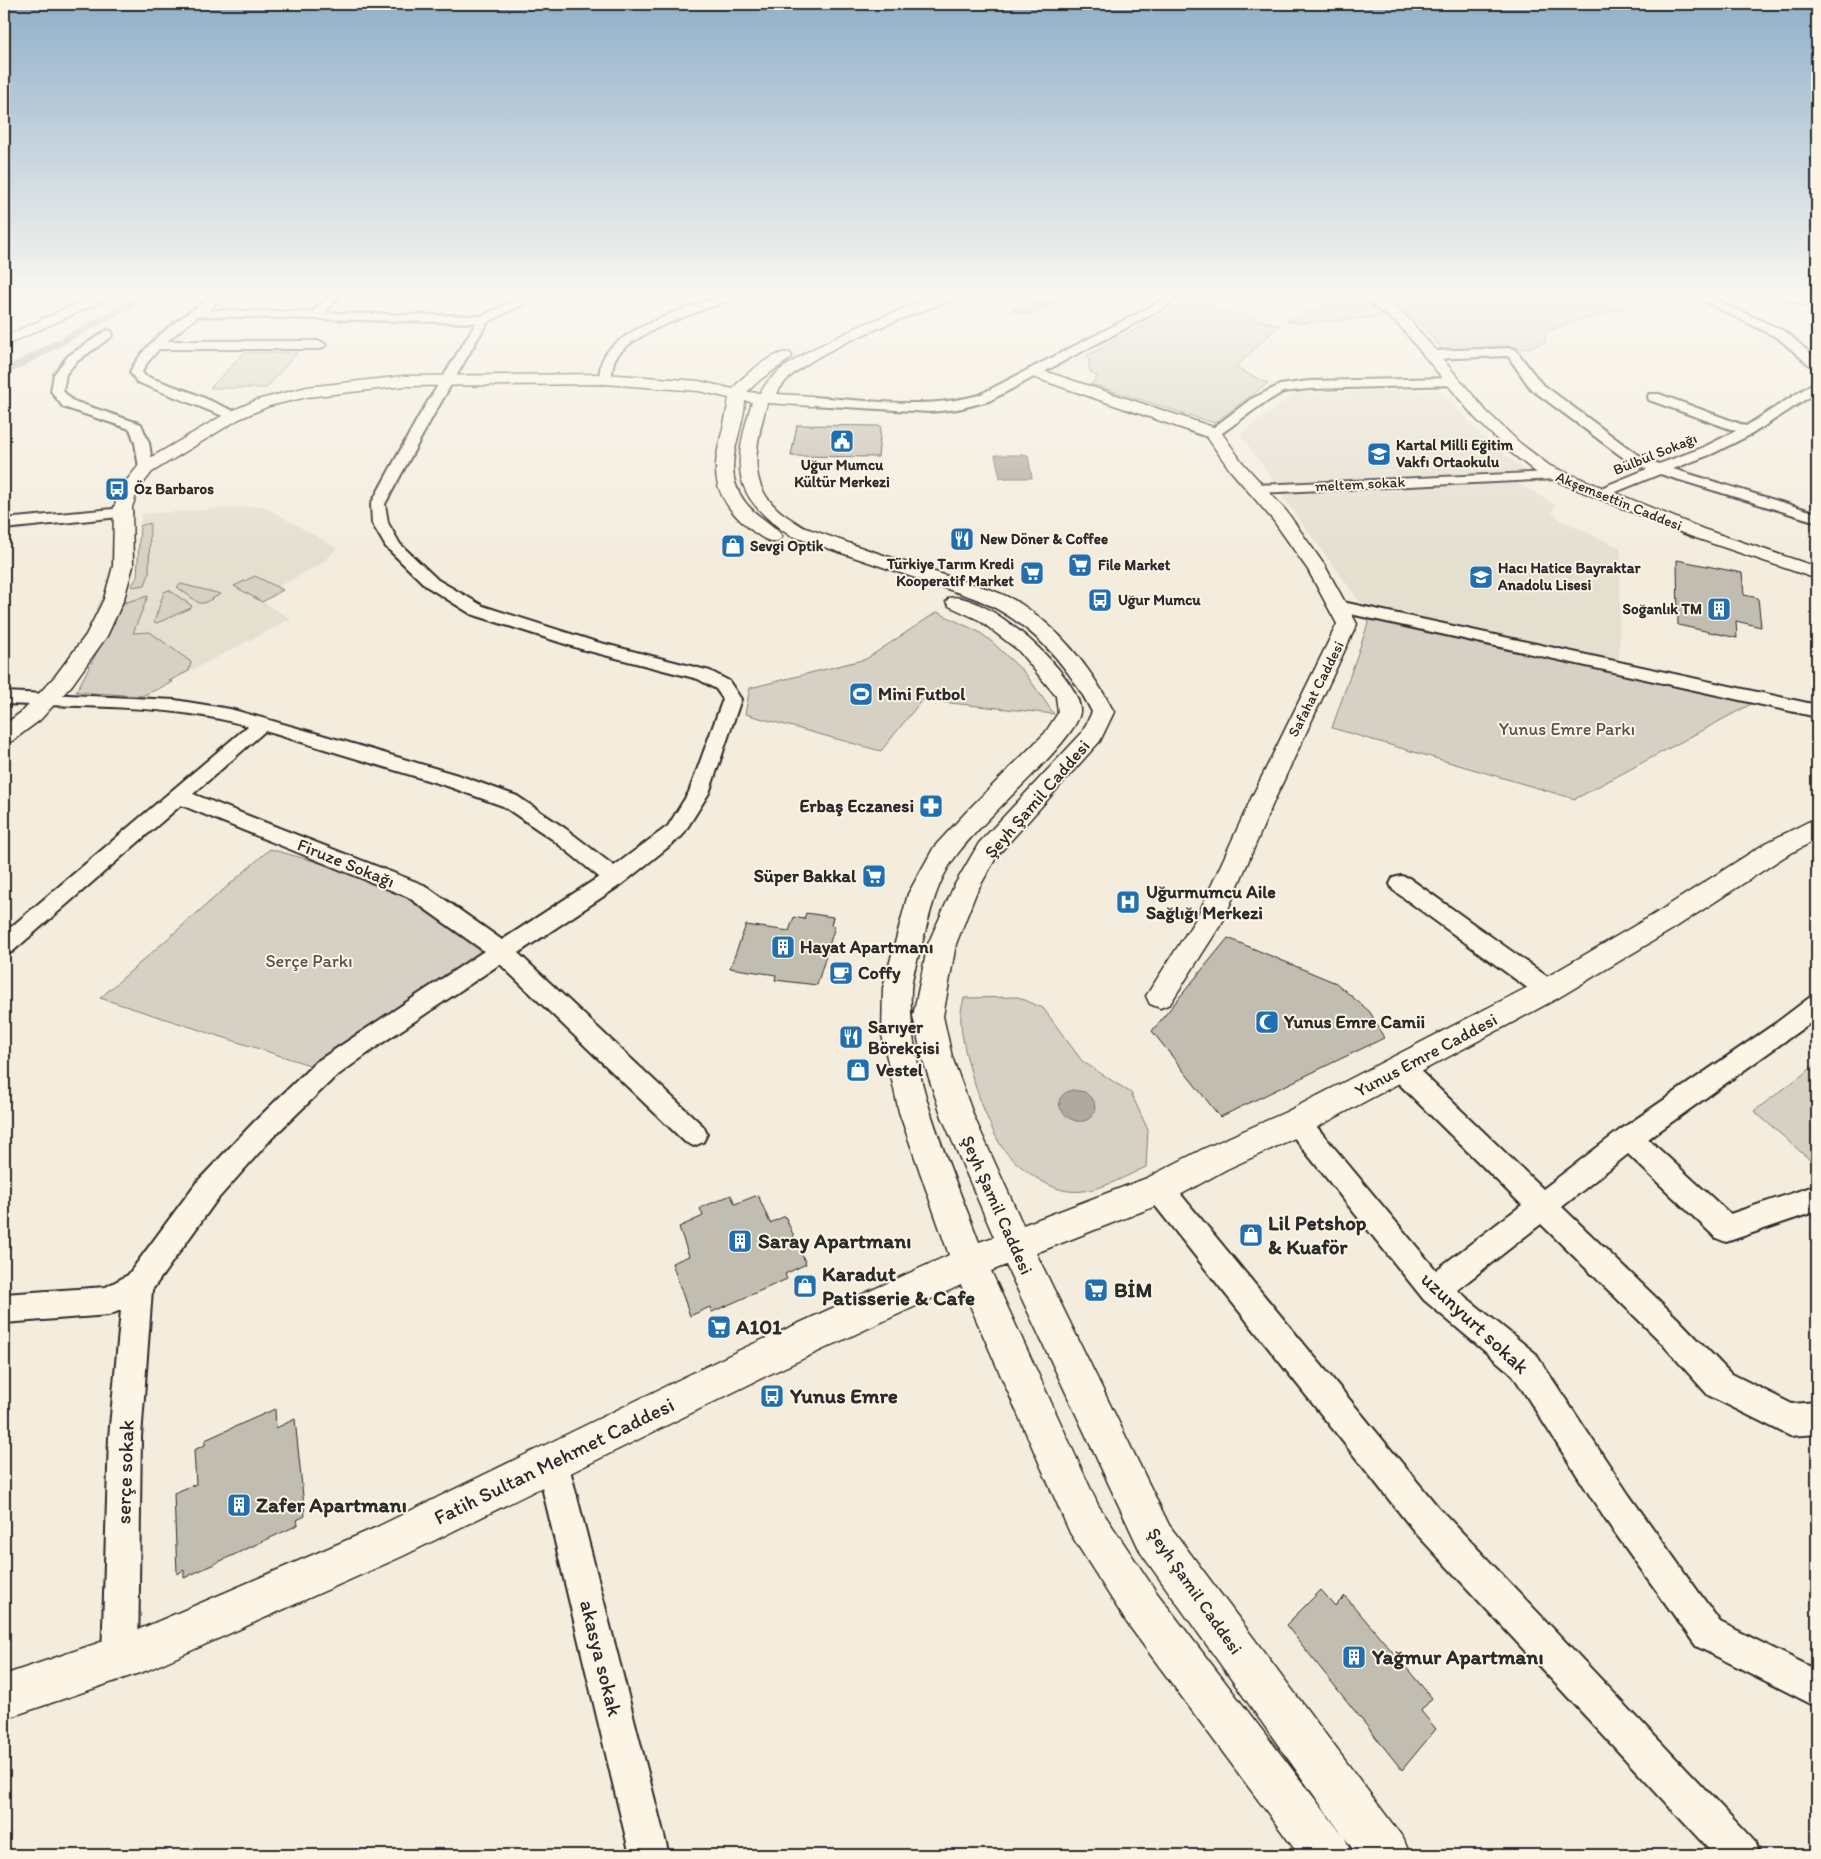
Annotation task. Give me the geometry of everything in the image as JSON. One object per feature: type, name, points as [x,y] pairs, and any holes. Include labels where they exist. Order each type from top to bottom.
[{"type":"main road","points":[[4,736],[32,715],[64,680],[96,636],[114,599],[123,566],[124,512],[129,489],[146,468],[233,416],[263,403],[307,392],[397,383]]},
{"type":"main road","points":[[662,383],[742,390],[812,401]]},
{"type":"main road","points":[[742,390],[751,383]]},
{"type":"main road","name":"Şeyh Şamil Caddesi","points":[[774,383],[766,395],[748,446],[751,485],[761,504],[774,518],[796,531],[979,593],[1014,609],[1047,637],[1068,659],[1093,690],[1103,712],[1092,736],[988,850],[963,893],[942,944],[928,1016],[937,1057],[958,1117],[1015,1244],[1155,1539],[1386,1855]]},
{"type":"main road","points":[[1064,383],[1213,433]]},
{"type":"main road","name":"Akşemsettin Caddesi","points":[[1453,383],[1509,440],[1553,476],[1576,481],[1672,524],[1817,574]]},
{"type":"main road","name":"Şeyh Şamil Caddesi","points":[[742,390],[724,460],[726,483],[736,504],[754,525],[784,542],[892,575],[944,596],[986,616],[1026,644],[1066,695],[1069,713],[1054,738],[942,854],[921,894],[897,988],[897,1035],[916,1112],[969,1263],[1084,1519],[1142,1608],[1328,1855]]},
{"type":"main road","name":"Safahat Caddesi","points":[[1160,996],[1209,921],[1298,724],[1340,642],[1347,624],[1318,570],[1280,516],[1236,466],[1213,433]]},
{"type":"main road","name":"Yunus Emre Caddesi","points":[[1015,1244],[1159,1189],[1215,1159],[1297,1122],[1548,990],[1663,922],[1775,850],[1817,828]]},
{"type":"main road","name":"Fatih Sultan Mehmet Caddesi","points":[[4,1697],[148,1648],[389,1542],[755,1362],[969,1263],[1015,1244]]},
{"type":"street","points":[[58,383],[57,391],[68,404],[136,428],[142,443],[146,468]]},
{"type":"street","points":[[151,383],[188,396],[233,416]]},
{"type":"street","points":[[4,1308],[109,1301],[138,1285],[206,1192],[264,1130],[325,1070],[373,1036],[502,952],[545,921],[614,878],[674,831],[698,793],[726,720],[732,699],[723,685],[704,676],[587,645],[477,610],[432,583],[394,548],[380,523],[378,504],[446,383]]},
{"type":"street","points":[[812,401],[921,408],[958,405],[984,398],[1015,383]]},
{"type":"street","points":[[1213,433],[1256,402],[1280,389],[1309,385],[1416,383]]},
{"type":"street","points":[[1534,383],[1630,456],[1659,468],[1752,499],[1817,518]]},
{"type":"street","name":"Bülbül Sokağı","points":[[1601,493],[1659,468],[1706,451],[1747,430],[1817,387]]},
{"type":"street","name":"Bülbül Sokağı","points":[[1654,397],[1747,430]]},
{"type":"street","name":"meltem sokak","points":[[1256,489],[1553,476]]},
{"type":"street","points":[[4,524],[124,512]]},
{"type":"street","points":[[1338,606],[1817,711]]},
{"type":"street","points":[[4,698],[47,698],[175,706],[230,715],[262,724],[454,781],[510,802],[559,834],[614,878]]},
{"type":"street","points":[[4,946],[262,724]]},
{"type":"street","name":"Firuze Sokağı","points":[[179,796],[416,891],[502,952],[694,1134]]},
{"type":"street","points":[[1401,884],[1548,990]]},
{"type":"street","points":[[1434,1290],[1629,1138],[1785,1030],[1817,1005]]},
{"type":"street","points":[[1400,1068],[1667,1328],[1720,1384],[1790,1420],[1817,1418]]},
{"type":"street","name":"uzunyurt sokak","points":[[1297,1122],[1434,1290],[1524,1364],[1618,1507],[1708,1634],[1817,1689]]},
{"type":"street","points":[[1629,1138],[1726,1229],[1817,1198]]},
{"type":"street","points":[[1159,1189],[1426,1519],[1740,1855]]},
{"type":"street","name":"serçe sokak","points":[[120,1658],[125,1437],[138,1285]]},
{"type":"street","name":"akasya sokak","points":[[552,1462],[650,1855]]},
{"type":"shaded area","name":"Kartal Milli Eğitim Vakfı Ortaokulu","points":[[1440,390],[1482,436],[1527,472],[1275,483],[1240,434],[1295,393]]},
{"type":"shaded area","points":[[995,455],[1028,455],[1032,478],[1000,478]]},
{"type":"shaded area","name":"Hacı Hatice Bayraktar Anadolu Lisesi","points":[[1514,481],[1556,505],[1553,508],[1553,513],[1562,521],[1621,548],[1619,666],[1363,606],[1280,493]]},
{"type":"shaded area","points":[[263,506],[337,548],[324,562],[278,587],[283,590],[263,602],[291,619],[142,696],[76,692],[137,577],[141,514]]},
{"type":"shaded area","points":[[1072,1090],[1085,1092],[1094,1101],[1095,1111],[1089,1119],[1073,1120],[1061,1109],[1059,1102],[1063,1095]]},
{"type":"green space","points":[[215,383],[271,383],[266,388],[210,388]]},
{"type":"green space","points":[[1092,383],[1268,383],[1214,423],[1091,384]]},
{"type":"green space","points":[[150,523],[149,574],[145,585],[131,587],[137,577],[140,526]]},
{"type":"green space","points":[[255,576],[283,590],[262,602],[234,586]]},
{"type":"green space","points":[[181,584],[221,594],[204,603],[199,603],[177,587]]},
{"type":"green space","points":[[169,590],[192,606],[157,623],[154,622],[164,592]]},
{"type":"green space","points":[[148,596],[133,633],[150,632],[191,662],[189,671],[169,681],[173,682],[142,696],[76,692],[123,603]]},
{"type":"green space","points":[[937,612],[979,632],[991,641],[1025,673],[1054,714],[922,700],[881,751],[745,714],[750,688],[866,659]]},
{"type":"green space","name":"Yunus Emre Parkı","points":[[1370,618],[1512,647],[1512,650],[1751,704],[1575,799],[1332,728]]},
{"type":"green space","name":"Serçe Parkı","points":[[270,849],[400,885],[502,952],[325,1070],[100,998]]},
{"type":"green space","points":[[1018,997],[1043,1008],[1082,1061],[1131,1093],[1148,1130],[1146,1167],[1095,1189],[1084,1191],[1063,1190],[1046,1184],[1028,1172],[1005,1151],[987,1117],[973,1080],[961,1026],[961,1011],[964,998]]},
{"type":"green space","points":[[1817,1064],[1817,1166],[1754,1111]]},
{"type":"building","name":"Uğur Mumcu Kültür Merkezi","points":[[797,425],[881,426],[878,457],[791,456]]},
{"type":"building","name":"Soğanlık TM","points":[[1677,560],[1742,573],[1744,595],[1758,598],[1761,627],[1736,621],[1737,638],[1678,625]]},
{"type":"building","name":"Hayat Apartmanı","points":[[806,913],[833,917],[831,925],[835,926],[817,985],[775,980],[776,975],[730,968],[746,925],[789,931],[794,917],[804,919]]},
{"type":"building","name":"Yunus Emre Camii","points":[[1228,938],[1336,983],[1370,1012],[1384,1038],[1220,1117],[1152,1031]]},
{"type":"building","name":"Saray Apartmanı","points":[[731,1195],[735,1204],[758,1195],[770,1223],[785,1216],[806,1264],[785,1274],[787,1279],[712,1312],[710,1307],[690,1316],[672,1263],[689,1256],[679,1227],[703,1216],[700,1208]]},
{"type":"building","name":"Zafer Apartmanı","points":[[275,1409],[276,1428],[295,1419],[305,1516],[297,1520],[298,1525],[184,1578],[184,1570],[177,1574],[174,1493],[196,1484],[194,1450],[205,1445],[205,1440]]},
{"type":"building","name":"Yağmur Apartmanı","points":[[1321,1590],[1335,1606],[1345,1596],[1432,1698],[1421,1711],[1436,1729],[1402,1770],[1286,1625]]},
{"type":"place","name":"Uğur Mumcu Kültür Merkezi","points":[[842,441]]},
{"type":"place","name":"Kartal Milli Eğitim Vakfı Ortaokulu","points":[[1379,454]]},
{"type":"place","name":"Öz Barbaros","points":[[117,489]]},
{"type":"place","name":"New Döner & Coffee","points":[[962,539]]},
{"type":"place","name":"Sevgi Optik","points":[[733,546]]},
{"type":"place","name":"File Market","points":[[1080,565]]},
{"type":"place","name":"Türkiye Tarım Kredi Kooperatif Market","points":[[1032,573]]},
{"type":"place","name":"Hacı Hatice Bayraktar Anadolu Lisesi","points":[[1481,577]]},
{"type":"place","name":"Uğur Mumcu","points":[[1100,600]]},
{"type":"place","name":"Soğanlık TM","points":[[1719,609]]},
{"type":"place","name":"Mini Futbol","points":[[861,694]]},
{"type":"place","name":"Erbaş Eczanesi","points":[[931,806]]},
{"type":"place","name":"Süper Bakkal","points":[[874,876]]},
{"type":"place","name":"Uğurmumcu Aile Sağlığı Merkezi","points":[[1128,902]]},
{"type":"place","name":"Hayat Apartmanı","points":[[783,947]]},
{"type":"place","name":"Coffy","points":[[841,973]]},
{"type":"place","name":"Yunus Emre Camii","points":[[1267,1022]]},
{"type":"place","name":"Sarıyer Börekçisi","points":[[851,1037]]},
{"type":"place","name":"Vestel","points":[[858,1070]]},
{"type":"place","name":"Lil Petshop & Kuaför","points":[[1251,1235]]},
{"type":"place","name":"Saray Apartmanı","points":[[740,1241]]},
{"type":"place","name":"Karadut Patisserie & Cafe","points":[[805,1286]]},
{"type":"place","name":"BİM","points":[[1096,1290]]},
{"type":"place","name":"A101","points":[[719,1327]]},
{"type":"place","name":"Yunus Emre","points":[[772,1396]]},
{"type":"place","name":"Zafer Apartmanı","points":[[239,1505]]},
{"type":"place","name":"Yağmur Apartmanı","points":[[1354,1657]]}]
